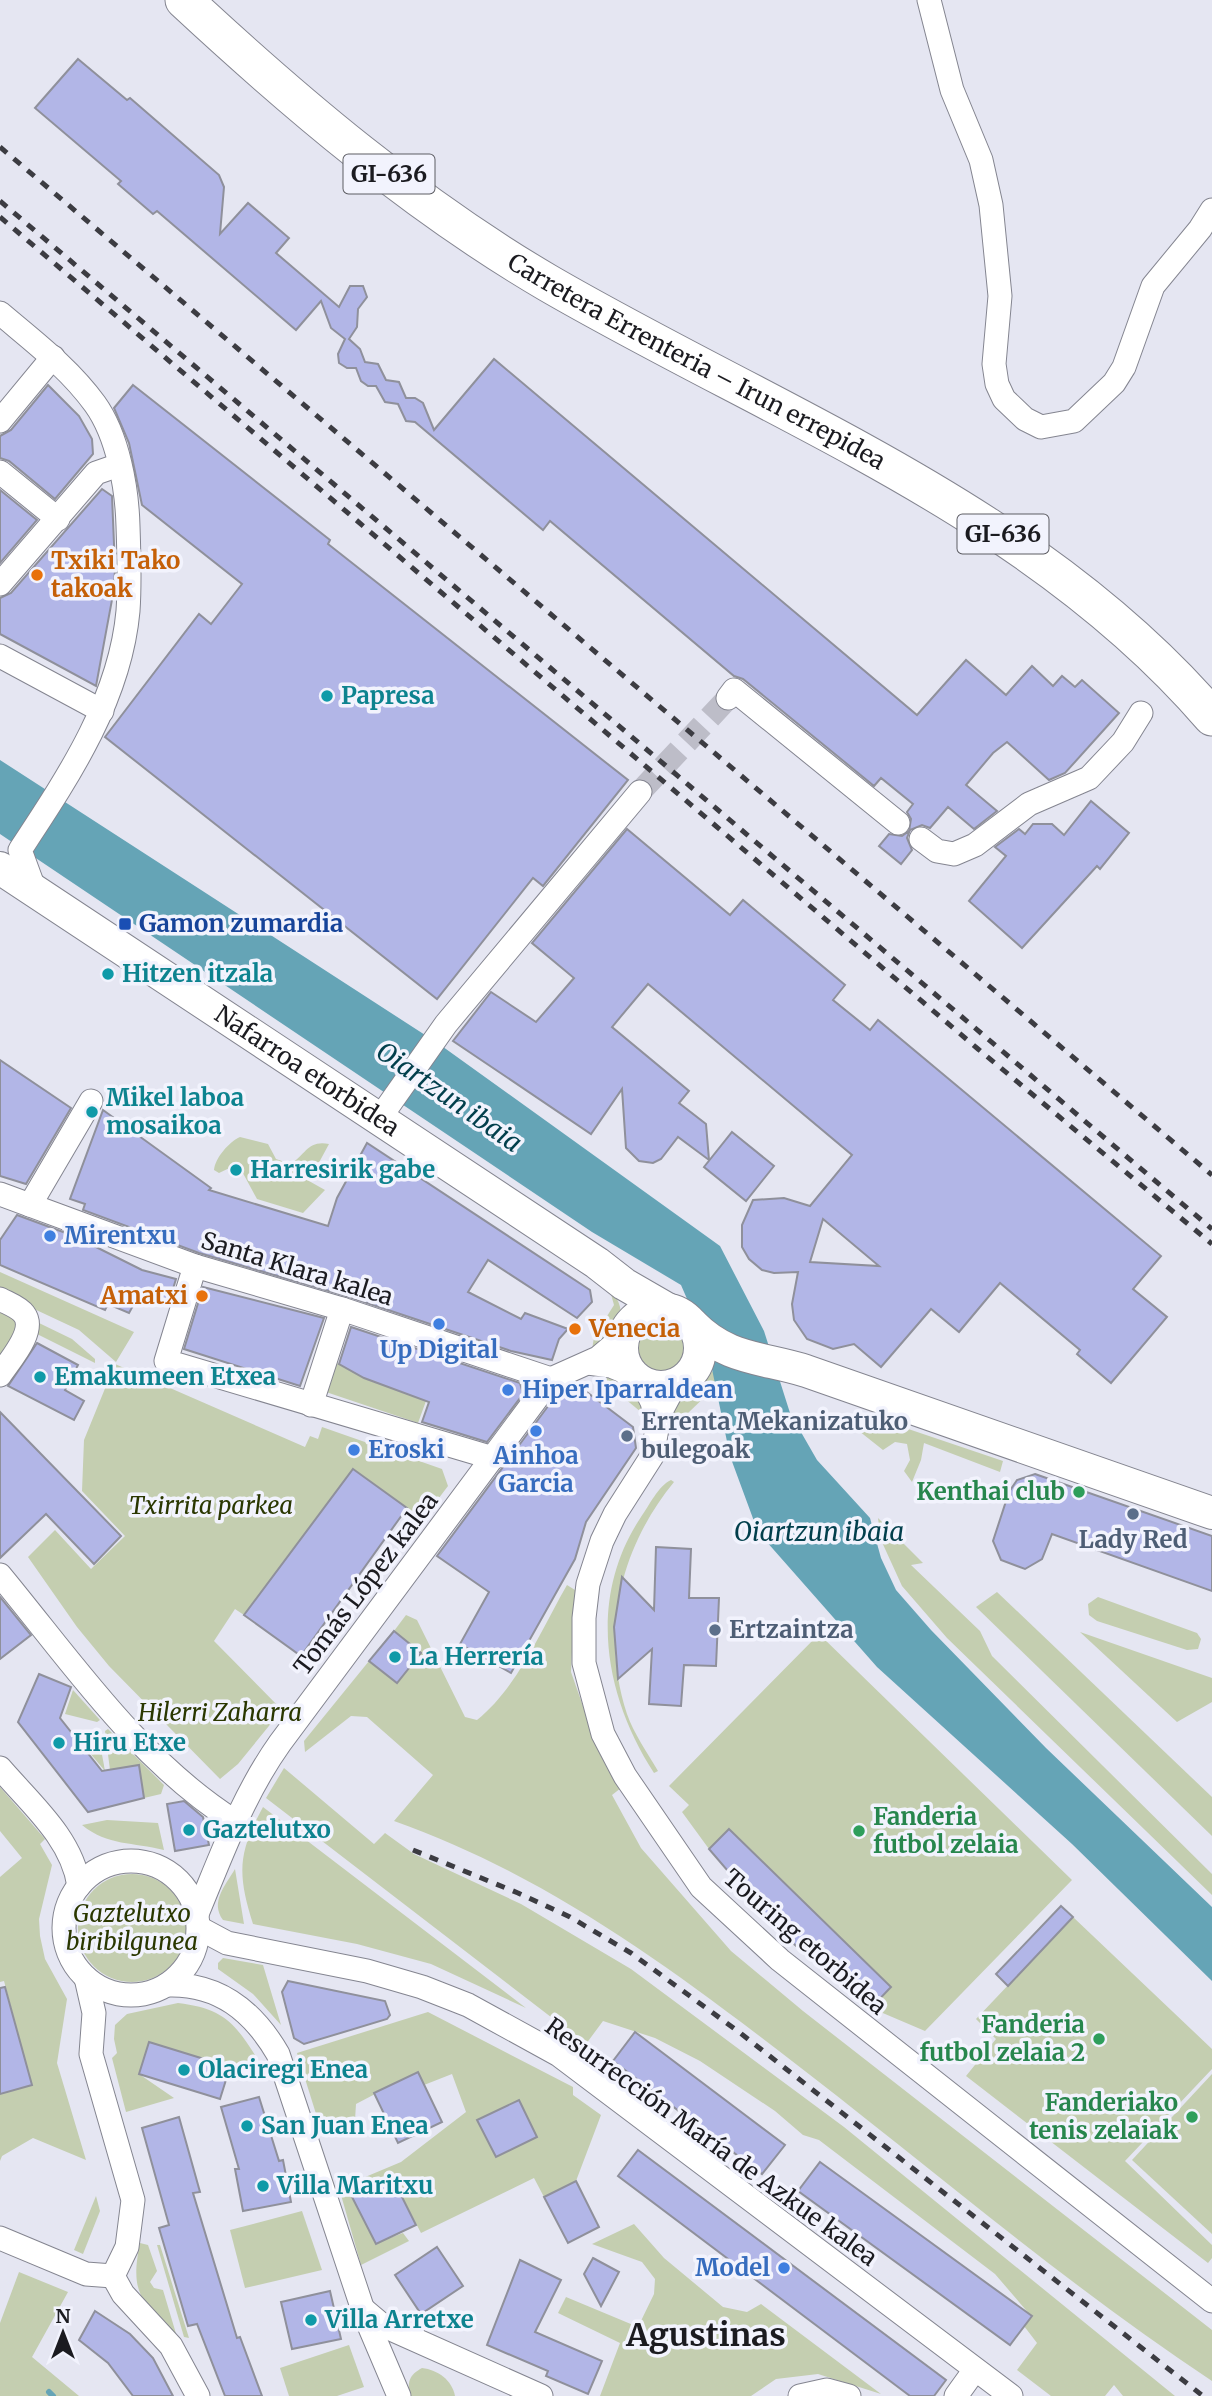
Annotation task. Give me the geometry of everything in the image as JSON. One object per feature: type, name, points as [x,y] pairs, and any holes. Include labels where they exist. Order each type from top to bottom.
[{"type":"main road","name":"Carretera Errenteria – Irun errepidea","points":[[184,0],[269,79],[367,158],[533,273],[615,321],[914,480],[1037,557],[1087,595],[1142,643],[1212,717]]},
{"type":"main road","name":"Nafarroa etorbidea","points":[[7,857],[35,891],[385,1110],[611,1274],[680,1317],[715,1344],[743,1357],[806,1371],[1212,1513]]},
{"type":"main road","name":"Nafarroa etorbidea","points":[[611,1274],[624,1297],[629,1329]]},
{"type":"main road","points":[[653,1310],[680,1317],[700,1343],[700,1353],[684,1378],[658,1387],[637,1378],[623,1353],[629,1329],[653,1310]]},
{"type":"main road","name":"Nafarroa etorbidea","points":[[684,1378],[717,1362],[743,1357]]},
{"type":"street","points":[[929,0],[948,65],[952,90],[981,160],[991,205],[1000,296],[994,364],[997,384],[1004,399],[1025,419],[1041,427],[1074,421],[1114,383],[1124,367],[1153,286],[1200,229],[1212,210]]},
{"type":"street","points":[[0,313],[53,357],[97,406],[119,465],[127,504],[128,613],[118,664],[102,711],[60,789],[7,857]]},
{"type":"street","points":[[0,421],[53,357]]},
{"type":"street","points":[[0,584],[96,472],[119,465]]},
{"type":"street","points":[[0,472],[58,519]]},
{"type":"street","points":[[0,656],[102,711]]},
{"type":"street","points":[[728,698],[734,690],[898,823]]},
{"type":"street","points":[[921,839],[937,851],[954,853],[975,845],[1030,804],[1089,778],[1123,742],[1141,713]]},
{"type":"street","points":[[385,1110],[436,1036],[640,792]]},
{"type":"street","name":"Santa Klara kalea","points":[[91,1101],[10,1204],[55,1214],[195,1266],[342,1309],[551,1379]]},
{"type":"street","points":[[195,1266],[166,1362],[492,1458]]},
{"type":"street","points":[[0,1299],[23,1312],[27,1319],[26,1334],[0,1375]]},
{"type":"street","points":[[311,1405],[342,1309]]},
{"type":"street","name":"Tomás López kalea","points":[[198,1921],[234,1821],[258,1774],[551,1379],[608,1352],[629,1329]]},
{"type":"street","points":[[587,1363],[611,1366],[637,1378]]},
{"type":"street","name":"Touring etorbidea","points":[[637,1378],[652,1402],[657,1424]]},
{"type":"street","name":"Touring etorbidea","points":[[684,1378],[664,1403],[657,1424],[652,1456],[615,1514],[602,1541],[588,1584],[584,1618],[584,1663],[603,1734],[638,1798],[701,1887],[780,1960],[1212,2301]]},
{"type":"street","points":[[0,1575],[88,1686],[139,1742],[174,1776],[234,1821]]},
{"type":"street","points":[[0,1768],[65,1845],[75,1865],[79,1886]]},
{"type":"street","points":[[133,1861],[156,1866],[177,1879],[193,1901],[198,1921],[192,1957],[181,1973],[167,1985],[147,1993],[126,1995],[101,1988],[86,1978],[71,1958],[64,1933],[67,1908],[79,1886],[108,1865],[133,1861]]},
{"type":"street","points":[[177,1879],[218,1863]]},
{"type":"street","name":"Resurrección María de Azkue kalea","points":[[198,1921],[227,1943],[367,1970],[422,1987],[468,2006],[559,2055],[974,2371],[1011,2396]]},
{"type":"street","points":[[192,1957],[212,1990]]},
{"type":"street","points":[[86,1978],[93,2001],[91,2054],[133,2200],[127,2247],[113,2276]]},
{"type":"street","points":[[167,1985],[212,1990],[231,2000],[259,2025],[286,2070],[363,2309],[399,2396]]},
{"type":"street","points":[[93,2025],[107,2007],[126,1995]]},
{"type":"street","points":[[0,2238],[86,2273],[113,2276]]},
{"type":"street","points":[[113,2276],[123,2294],[171,2346],[198,2396]]},
{"type":"street","points":[[363,2309],[382,2325],[541,2396]]},
{"type":"street","points":[[379,2349],[386,2338],[402,2334]]},
{"type":"street","points":[[379,2349],[389,2352],[418,2346],[436,2349]]},
{"type":"street","points":[[956,2396],[974,2371]]},
{"type":"street","points":[[800,2396],[827,2390],[849,2396]]},
{"type":"green space","points":[[240,1137],[268,1144],[276,1159],[291,1164],[312,1146],[329,1144],[309,1181],[325,1190],[303,1213],[257,1199],[238,1164],[219,1173],[214,1170],[223,1151]]},
{"type":"green space","points":[[0,1272],[134,1332],[116,1362],[79,1330],[0,1293]]},
{"type":"green space","points":[[609,1287],[620,1307],[619,1323],[609,1336],[592,1350],[594,1337],[614,1305]]},
{"type":"green space","points":[[0,1307],[21,1319],[0,1364]]},
{"type":"green space","points":[[39,1323],[72,1339],[95,1359],[95,1363],[31,1331],[33,1325]]},
{"type":"green space","points":[[661,1323],[679,1330],[686,1348],[679,1366],[661,1373],[643,1366],[636,1348],[643,1330]]},
{"type":"green space","points":[[337,1363],[360,1376],[426,1401],[418,1423],[326,1392]]},
{"type":"green space","name":"Txirrita parkea","points":[[115,1364],[305,1447],[310,1436],[318,1439],[322,1427],[442,1469],[448,1486],[423,1519],[353,1470],[244,1615],[235,1609],[214,1641],[282,1710],[238,1764],[220,1779],[109,1666],[77,1627],[28,1557],[55,1530],[91,1569],[125,1536],[82,1491],[84,1440]]},
{"type":"green space","points":[[717,1369],[714,1388],[687,1414],[670,1421],[677,1402],[687,1389]]},
{"type":"green space","points":[[595,1374],[629,1385],[647,1417]]},
{"type":"green space","points":[[858,1412],[1003,1461],[1000,1472],[924,1443],[921,1460],[912,1482],[904,1471],[910,1460],[907,1444],[895,1442],[883,1450],[859,1431]]},
{"type":"green space","points":[[671,1480],[674,1482],[655,1508],[628,1563],[616,1622],[615,1652],[619,1683],[630,1721],[658,1771],[654,1773],[623,1712],[608,1646],[608,1613],[613,1580],[624,1548],[654,1497]]},
{"type":"green space","points":[[878,1518],[923,1563],[911,1565],[980,1631],[992,1656],[1212,1874],[1212,1895],[947,1638],[902,1586],[881,1540]]},
{"type":"green space","points":[[567,1585],[575,1590],[571,1672],[590,1726],[621,1788],[612,1795],[641,1848],[731,1951],[803,2011],[1212,2330],[1212,2381],[1101,2303],[779,2051],[642,1951],[547,1892],[498,1866],[394,1821],[433,1775],[367,1717],[351,1716],[305,1752],[304,1741],[369,1661],[397,1683],[421,1654],[394,1631],[406,1615],[417,1620],[465,1717],[477,1720],[492,1707],[517,1675]]},
{"type":"green space","points":[[997,1592],[1212,1797],[1212,1836],[976,1607]]},
{"type":"green space","points":[[1098,1597],[1197,1633],[1201,1639],[1198,1649],[1187,1650],[1097,1621],[1089,1615],[1088,1604]]},
{"type":"green space","points":[[1080,1632],[1212,1678],[1212,1702],[1177,1722]]},
{"type":"green space","name":"Fanderia futbol zelaia","points":[[819,1634],[1072,1880],[925,2031],[871,2008],[783,1935],[709,1849],[682,1812],[689,1805],[669,1786]]},
{"type":"green space","points":[[73,1690],[100,1720],[97,1722],[65,1714]]},
{"type":"green space","points":[[108,1729],[164,1785],[161,1794],[144,1798],[139,1765],[110,1770],[105,1731]]},
{"type":"green space","points":[[95,1737],[99,1738],[105,1771],[84,1746]]},
{"type":"green space","points":[[284,1768],[374,1844],[385,1833],[414,1854],[521,1904],[631,1969],[844,2127],[1175,2396],[1123,2396],[1114,2385],[1105,2396],[1051,2396],[1017,2370],[1037,2343],[1024,2326],[1031,2316],[995,2274],[819,2140],[803,2135],[775,2111],[700,2061],[655,2038],[603,2021],[586,2044],[266,1798]]},
{"type":"green space","points":[[0,1787],[45,1839],[40,1844],[52,1865],[39,1919],[40,1936],[45,1959],[67,1999],[57,2063],[86,2160],[33,2138],[2,2156],[0,2161],[0,2094],[32,2085],[4,1981],[0,1982],[0,1877],[22,1858],[0,1831]]},
{"type":"green space","points":[[263,1807],[526,2008],[431,1964],[357,1944],[253,1924],[244,1891],[243,1864],[249,1838]]},
{"type":"green space","points":[[107,1820],[158,1823],[164,1850],[101,1837],[82,1825]]},
{"type":"green space","points":[[235,1869],[244,1924],[223,1920],[218,1907],[220,1894]]},
{"type":"green space","name":"Gaztelutxo biribilgunea","points":[[132,1874],[153,1878],[170,1890],[182,1907],[186,1928],[182,1949],[170,1966],[153,1978],[132,1982],[111,1978],[94,1966],[82,1949],[78,1928],[82,1907],[94,1890],[111,1878]]},
{"type":"green space","name":"Fanderia futbol zelaia 2","points":[[1073,1917],[1212,2049],[1212,2069],[1125,2161],[1212,2245],[1212,2258],[1208,2263],[966,2076],[996,2039],[976,2019]]},
{"type":"green space","points":[[223,1958],[263,1965],[281,2025],[253,1994],[218,1969],[218,1963]]},
{"type":"green space","points":[[178,2003],[205,2008],[224,2018],[240,2033],[255,2055],[243,2071],[149,2042],[139,2074],[174,2098],[126,2112],[112,2058],[117,2053],[115,2025],[127,2014]]},
{"type":"green space","points":[[428,2012],[573,2087],[573,2095],[601,2115],[576,2181],[544,2197],[534,2178],[421,2233],[392,2177],[353,2196],[376,2243],[403,2233],[409,2241],[361,2265],[339,2188],[401,2162],[466,2112],[452,2074],[424,2085],[417,2072],[356,2104],[355,2120],[322,2133],[297,2053]]},
{"type":"green space","name":"Fanderiako tenis zelaiak","points":[[1212,2074],[1212,2234],[1132,2160]]},
{"type":"green space","points":[[96,2196],[100,2211],[83,2254],[74,2250]]},
{"type":"green space","points":[[302,2211],[322,2270],[245,2288],[230,2230]]},
{"type":"green space","points":[[634,2224],[664,2258],[723,2307],[747,2312],[761,2304],[881,2394],[818,2374],[776,2379],[751,2396],[600,2396],[620,2343],[558,2313],[566,2297],[638,2327],[654,2294],[655,2279],[642,2262],[592,2244]]},
{"type":"green space","points":[[140,2243],[148,2245],[157,2271],[150,2282],[154,2288],[163,2290],[177,2337],[147,2305],[138,2287],[136,2275]]},
{"type":"green space","points":[[157,2245],[160,2245],[189,2338],[184,2337]]},
{"type":"green space","points":[[19,2272],[68,2292],[32,2357],[79,2396],[0,2396],[0,2323]]},
{"type":"green space","points":[[349,2345],[364,2387],[337,2396],[289,2396],[280,2368]]},
{"type":"green space","points":[[422,2368],[443,2377],[451,2385],[455,2396],[410,2396],[410,2379]]},
{"type":"water","name":"Oiartzun ibaia","points":[[0,760],[439,1044],[720,1246],[764,1331],[790,1413],[817,1460],[870,1518],[881,1558],[896,1590],[931,1630],[1046,1748],[1212,1907],[1212,1981],[1072,1844],[877,1667],[758,1532],[730,1456],[707,1345],[681,1285],[592,1232],[0,834]]},
{"type":"building","points":[[78,59],[127,100],[130,98],[219,175],[224,187],[220,234],[248,203],[289,238],[276,253],[339,307],[350,286],[363,286],[367,297],[358,309],[357,327],[349,339],[360,349],[365,362],[378,364],[386,380],[399,382],[406,398],[415,398],[423,403],[434,430],[494,359],[917,715],[966,660],[1006,695],[1032,666],[1053,686],[1062,676],[1075,687],[1082,680],[1119,713],[1065,773],[1049,780],[1007,742],[993,753],[966,785],[997,811],[974,829],[948,807],[930,828],[922,825],[910,830],[907,838],[912,850],[901,864],[879,846],[889,834],[902,836],[909,831],[911,819],[907,812],[913,804],[881,778],[874,786],[743,679],[734,676],[550,521],[543,530],[415,422],[406,421],[398,404],[385,402],[376,386],[368,386],[361,381],[356,368],[347,368],[339,363],[338,354],[345,339],[331,328],[321,301],[296,330],[157,211],[153,214],[118,184],[121,181],[35,108]]},
{"type":"building","points":[[48,385],[79,416],[92,439],[93,454],[55,499],[9,461],[0,458],[0,436],[11,430]]},
{"type":"building","name":"Papresa","points":[[133,385],[330,540],[328,544],[628,780],[543,886],[533,878],[437,999],[105,737],[199,614],[211,624],[242,584],[142,505],[129,443],[114,408]]},
{"type":"building","points":[[102,489],[112,496],[115,568],[114,589],[96,686],[0,634],[0,598],[11,593]]},
{"type":"building","points":[[0,490],[37,520],[0,563]]},
{"type":"building","points":[[1091,801],[1129,833],[1100,869],[1097,866],[1022,948],[969,901],[1006,856],[995,847],[1019,829],[1025,834],[1033,824],[1052,824],[1064,835]]},
{"type":"building","points":[[627,829],[730,915],[743,900],[845,985],[833,1000],[870,1030],[878,1020],[1161,1256],[1133,1289],[1167,1317],[1111,1383],[1077,1354],[1080,1350],[1000,1283],[959,1332],[931,1309],[881,1367],[854,1344],[833,1349],[807,1339],[794,1320],[792,1304],[798,1272],[774,1273],[762,1270],[749,1259],[742,1247],[742,1225],[753,1200],[784,1198],[810,1206],[852,1155],[648,984],[612,1027],[689,1091],[679,1103],[706,1124],[709,1160],[678,1137],[661,1159],[653,1163],[639,1161],[626,1148],[622,1089],[591,1134],[453,1041],[491,992],[536,1022],[574,978],[532,943]],"holes":[[[823,1219],[879,1266],[810,1262]]]},
{"type":"building","points":[[0,1060],[71,1108],[26,1184],[0,1176]]},
{"type":"building","points":[[103,1110],[211,1188],[209,1190],[328,1226],[337,1198],[367,1143],[590,1290],[592,1302],[577,1318],[488,1260],[468,1292],[521,1319],[525,1313],[568,1329],[559,1339],[552,1360],[511,1351],[346,1296],[199,1253],[83,1210],[85,1204],[70,1199]]},
{"type":"building","points":[[732,1132],[774,1166],[746,1201],[704,1167]]},
{"type":"building","points":[[17,1215],[74,1236],[142,1270],[176,1279],[169,1302],[140,1293],[129,1313],[108,1304],[105,1310],[0,1265],[0,1240]]},
{"type":"building","points":[[203,1287],[324,1318],[300,1386],[184,1349]]},
{"type":"building","points":[[351,1327],[520,1383],[523,1394],[487,1442],[422,1422],[429,1402],[364,1378],[339,1364]]},
{"type":"building","name":"Emakumeen Etxea","points":[[37,1343],[78,1365],[65,1390],[84,1401],[74,1420],[8,1386]]},
{"type":"building","points":[[570,1387],[584,1390],[633,1427],[636,1448],[586,1522],[575,1559],[511,1673],[460,1644],[489,1592],[437,1556],[560,1390]]},
{"type":"building","points":[[0,1412],[121,1536],[94,1564],[46,1514],[0,1558]]},
{"type":"building","points":[[353,1469],[407,1508],[301,1656],[244,1615]]},
{"type":"building","points":[[1035,1474],[1212,1536],[1212,1591],[1052,1534],[1042,1559],[1025,1569],[1001,1560],[993,1541],[1009,1492],[1017,1480]]},
{"type":"building","name":"Ertzaintza","points":[[656,1547],[691,1549],[689,1598],[719,1598],[716,1666],[684,1665],[681,1706],[649,1704],[652,1649],[618,1679],[614,1627],[622,1577],[654,1610]]},
{"type":"building","points":[[0,1597],[31,1635],[0,1659]]},
{"type":"building","name":"La Herrería","points":[[394,1631],[421,1653],[397,1683],[369,1661]]},
{"type":"building","name":"Hiru Etxe","points":[[39,1674],[71,1687],[60,1718],[102,1771],[139,1765],[144,1798],[88,1812],[18,1722]]},
{"type":"building","name":"Gaztelutxo","points":[[184,1801],[203,1817],[209,1845],[175,1851],[167,1804]]},
{"type":"building","points":[[729,1829],[891,1987],[871,2008],[783,1935],[709,1849]]},
{"type":"building","points":[[1061,1906],[1073,1917],[1008,1986],[996,1974]]},
{"type":"building","points":[[288,1981],[385,2001],[390,2015],[387,2019],[304,2044],[294,2038],[282,1992]]},
{"type":"building","points":[[5,1987],[32,2085],[0,2094],[0,1988]]},
{"type":"building","points":[[635,2032],[785,2145],[762,2174],[613,2061]]},
{"type":"building","name":"Olaciregi Enea","points":[[149,2042],[230,2067],[220,2099],[139,2074]]},
{"type":"building","points":[[418,2072],[442,2122],[398,2143],[374,2093]]},
{"type":"building","points":[[259,2097],[279,2161],[283,2160],[291,2202],[243,2211],[235,2169],[239,2169],[221,2107]]},
{"type":"building","points":[[519,2100],[537,2137],[496,2157],[477,2120]]},
{"type":"building","points":[[179,2117],[200,2192],[193,2193],[237,2338],[240,2337],[262,2396],[225,2396],[197,2324],[188,2326],[159,2228],[169,2225],[142,2128]]},
{"type":"building","points":[[638,2150],[946,2380],[934,2396],[910,2396],[618,2176]]},
{"type":"building","points":[[820,2162],[1032,2316],[1010,2345],[798,2191]]},
{"type":"building","points":[[392,2177],[416,2225],[376,2244],[352,2197]]},
{"type":"building","points":[[576,2181],[599,2227],[568,2243],[544,2197]]},
{"type":"building","points":[[437,2247],[463,2286],[421,2314],[395,2275]]},
{"type":"building","points":[[593,2258],[619,2272],[601,2306],[584,2274]]},
{"type":"building","points":[[520,2260],[561,2280],[535,2332],[602,2361],[588,2394],[546,2376],[548,2371],[487,2345]]},
{"type":"building","name":"Villa Arretxe","points":[[330,2291],[341,2339],[292,2349],[281,2302]]},
{"type":"building","points":[[95,2311],[130,2334],[153,2358],[173,2396],[133,2396],[108,2363],[79,2340]]},
{"type":"waterway","points":[[49,2392],[53,2396]]},
{"type":"tunnel","points":[[640,792],[728,698]]},
{"type":"railway","points":[[0,147],[1212,1175]]},
{"type":"railway","points":[[0,201],[1212,1229]]},
{"type":"railway","points":[[0,217],[978,1049],[1212,1244]]},
{"type":"railway","points":[[413,1850],[570,1917],[631,1953],[739,2032],[1203,2396]]},
{"type":"place","name":"Txiki Tako takoak","points":[[37,575]]},
{"type":"place","name":"Papresa","points":[[327,696]]},
{"type":"place","name":"Gamon zumardia","points":[[125,924]]},
{"type":"place","name":"Hitzen itzala","points":[[108,974]]},
{"type":"place","name":"Mikel laboa mosaikoa","points":[[92,1112]]},
{"type":"place","name":"Harresirik gabe","points":[[236,1170]]},
{"type":"place","name":"Mirentxu","points":[[50,1236]]},
{"type":"place","name":"Amatxi","points":[[202,1296]]},
{"type":"place","name":"Up Digital","points":[[439,1324]]},
{"type":"place","name":"Venecia","points":[[575,1329]]},
{"type":"place","name":"Emakumeen Etxea","points":[[40,1377]]},
{"type":"place","name":"Hiper Iparraldean","points":[[508,1390]]},
{"type":"place","name":"Ainhoa Garcia","points":[[536,1431]]},
{"type":"place","name":"Errenta Mekanizatuko bulegoak","points":[[627,1436]]},
{"type":"place","name":"Eroski","points":[[354,1450]]},
{"type":"place","name":"Kenthai club","points":[[1079,1492]]},
{"type":"place","name":"Lady Red","points":[[1133,1514]]},
{"type":"place","name":"Ertzaintza","points":[[715,1630]]},
{"type":"place","name":"La Herrería","points":[[395,1657]]},
{"type":"place","name":"Hiru Etxe","points":[[59,1743]]},
{"type":"place","name":"Gaztelutxo","points":[[189,1830]]},
{"type":"place","name":"Fanderia futbol zelaia","points":[[859,1831]]},
{"type":"place","name":"Fanderia futbol zelaia 2","points":[[1099,2039]]},
{"type":"place","name":"Olaciregi Enea","points":[[184,2070]]},
{"type":"place","name":"Fanderiako tenis zelaiak","points":[[1192,2117]]},
{"type":"place","name":"San Juan Enea","points":[[247,2126]]},
{"type":"place","name":"Villa Maritxu","points":[[263,2186]]},
{"type":"place","name":"Model","points":[[784,2268]]},
{"type":"place","name":"Villa Arretxe","points":[[311,2320]]},
{"type":"district","name":"Agustinas","points":[[706,2335]]},
{"type":"park label","name":"Hilerri Zaharra","points":[[220,1713]]}]
